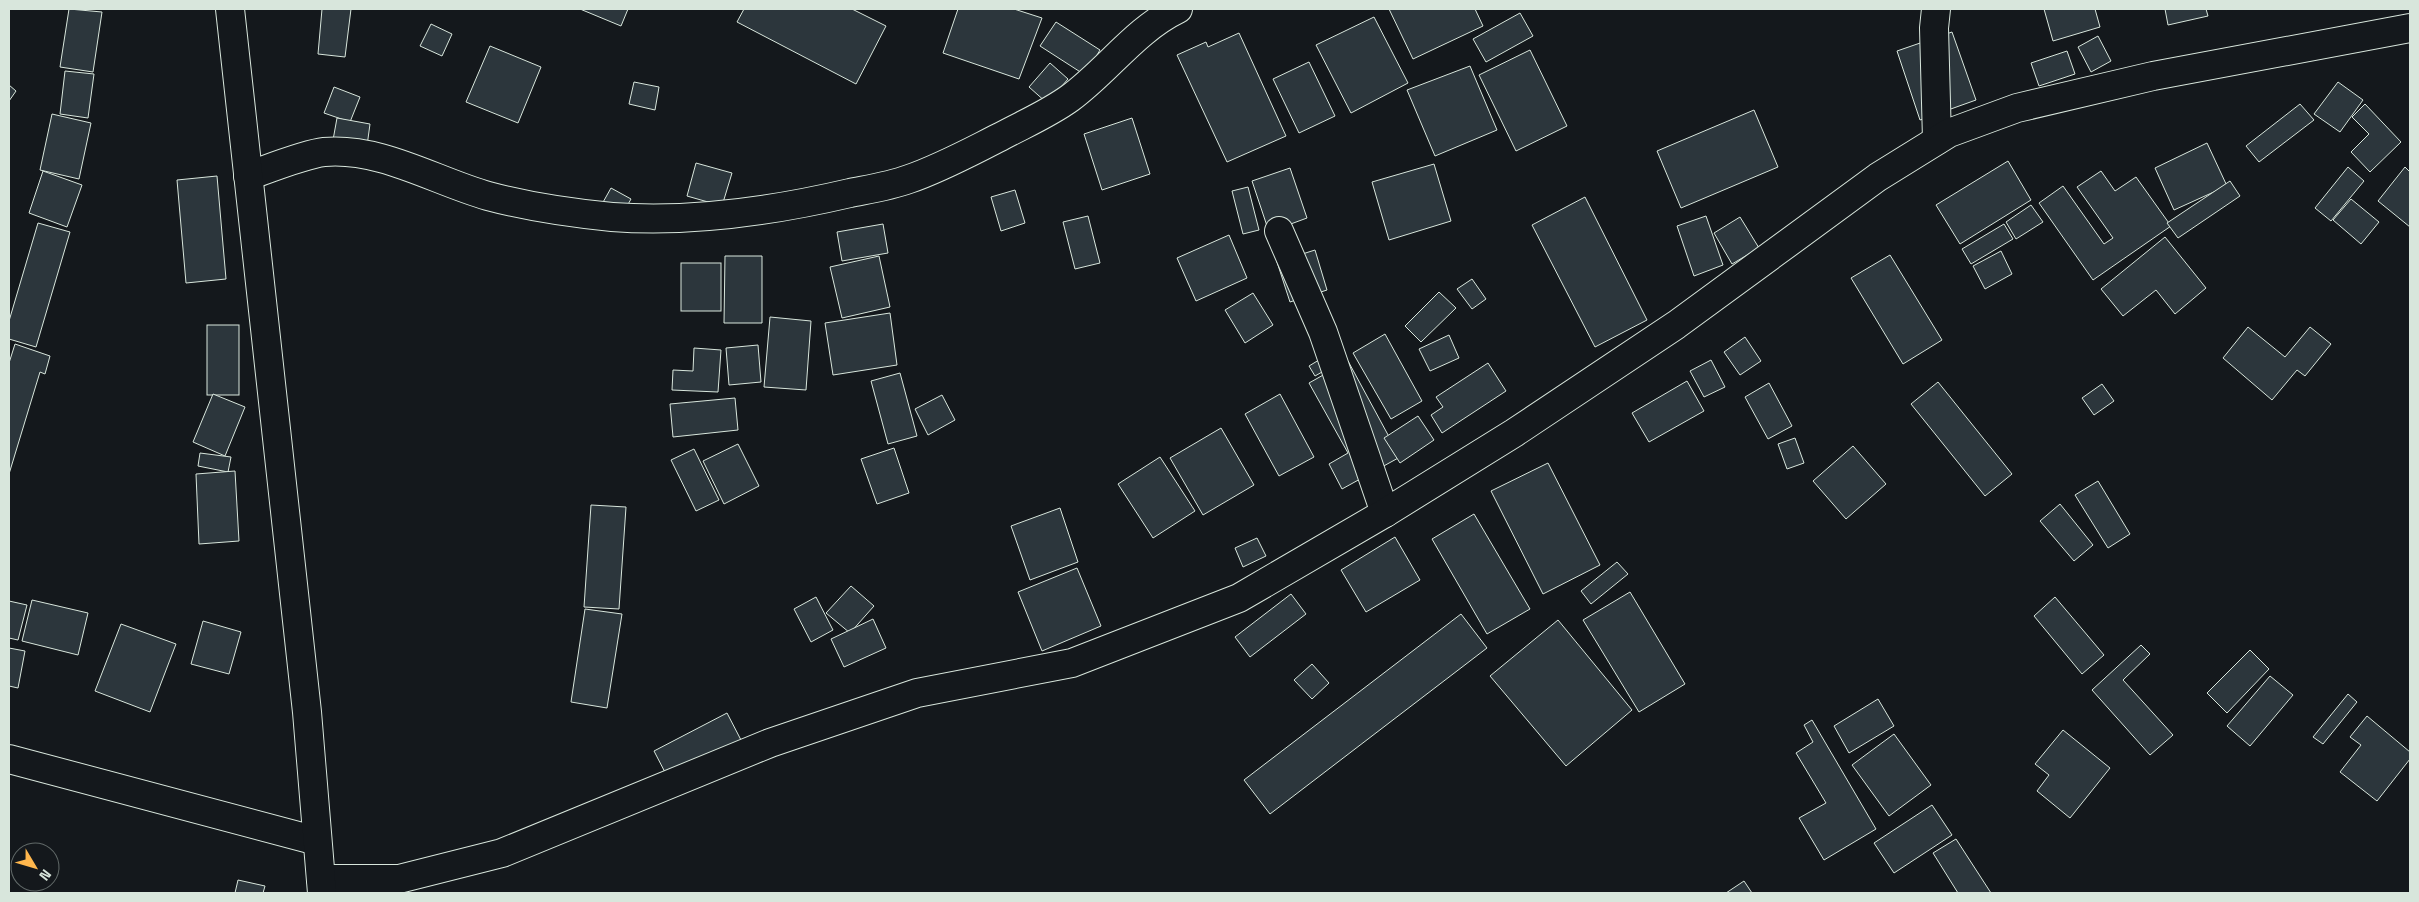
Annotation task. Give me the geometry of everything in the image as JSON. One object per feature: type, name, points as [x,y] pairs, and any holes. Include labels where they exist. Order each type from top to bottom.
[{"type":"street","points":[[230,9],[306,702],[321,886],[400,879],[502,853],[734,757],[917,693],[1072,663],[1239,598],[1385,513],[1514,433],[1676,325],[1878,177],[1949,133],[2017,108],[2056,98],[2153,76],[2410,28]]},
{"type":"street","points":[[248,176],[324,152],[365,155],[407,167],[486,195],[538,208],[614,217],[684,218],[757,211],[826,199],[906,180],[942,167],[1043,115],[1071,97],[1123,51],[1146,27],[1178,9]]},
{"type":"street","points":[[1936,9],[1934,28],[1937,140]]},
{"type":"street","points":[[1279,231],[1323,332],[1385,513]]},
{"type":"street","points":[[9,759],[317,841]]},
{"type":"building","points":[[69,9],[102,12],[93,72],[60,67]]},
{"type":"building","points":[[322,9],[351,9],[345,57],[318,54]]},
{"type":"building","points":[[580,9],[628,9],[621,26]]},
{"type":"building","points":[[744,9],[852,9],[886,26],[856,84],[737,22]]},
{"type":"building","points":[[958,9],[1014,9],[1042,18],[1019,79],[943,53]]},
{"type":"building","points":[[1389,9],[1475,9],[1483,26],[1413,59]]},
{"type":"building","points":[[2044,9],[2095,9],[2100,27],[2053,41]]},
{"type":"building","points":[[2165,9],[2206,9],[2208,16],[2168,25]]},
{"type":"building","points":[[1520,13],[1533,36],[1486,62],[1473,39]]},
{"type":"building","points":[[1374,17],[1408,83],[1351,113],[1316,45]]},
{"type":"building","points":[[1056,22],[1100,50],[1085,75],[1040,46]]},
{"type":"building","points":[[431,24],[452,34],[442,56],[420,46]]},
{"type":"building","points":[[1952,32],[1976,100],[1920,120],[1897,51]]},
{"type":"building","points":[[1239,33],[1286,136],[1227,162],[1177,55],[1206,42],[1208,47]]},
{"type":"building","points":[[2098,36],[2111,61],[2091,72],[2078,47]]},
{"type":"building","points":[[490,46],[541,67],[518,123],[466,102]]},
{"type":"building","points":[[1530,50],[1567,126],[1516,151],[1479,75]]},
{"type":"building","points":[[2067,51],[2075,74],[2039,86],[2031,63]]},
{"type":"building","points":[[1309,62],[1335,116],[1299,133],[1273,79]]},
{"type":"building","points":[[1050,63],[1068,79],[1047,103],[1029,87]]},
{"type":"building","points":[[1470,66],[1497,130],[1435,156],[1407,90]]},
{"type":"building","points":[[65,71],[94,74],[88,118],[60,114]]},
{"type":"building","points":[[634,82],[659,87],[655,110],[629,104]]},
{"type":"building","points":[[2338,82],[2363,100],[2340,132],[2314,114]]},
{"type":"building","points":[[9,85],[16,91],[9,101]]},
{"type":"building","points":[[334,87],[360,97],[350,122],[324,113]]},
{"type":"building","points":[[2300,104],[2314,120],[2259,162],[2246,146]]},
{"type":"building","points":[[2365,104],[2401,142],[2370,172],[2351,152],[2369,134],[2352,117]]},
{"type":"building","points":[[1754,110],[1778,167],[1681,208],[1657,151]]},
{"type":"building","points":[[52,114],[91,123],[79,179],[40,170]]},
{"type":"building","points":[[337,118],[370,124],[367,146],[333,140]]},
{"type":"building","points":[[1132,118],[1150,174],[1102,190],[1084,134]]},
{"type":"building","points":[[2207,143],[2227,186],[2174,210],[2155,168]]},
{"type":"building","points":[[2008,161],[2031,200],[1960,244],[1936,205]]},
{"type":"building","points":[[696,163],[732,173],[722,206],[687,196]]},
{"type":"building","points":[[1434,164],[1451,221],[1389,240],[1372,182]]},
{"type":"building","points":[[2348,167],[2364,181],[2331,221],[2315,208]]},
{"type":"building","points":[[2405,167],[2410,172],[2410,227],[2378,201]]},
{"type":"building","points":[[1290,168],[1307,218],[1269,232],[1252,181]]},
{"type":"building","points":[[43,171],[82,185],[67,227],[29,213]]},
{"type":"building","points":[[2101,171],[2115,191],[2136,177],[2171,226],[2093,280],[2039,203],[2063,186],[2104,244],[2113,238],[2077,187]]},
{"type":"building","points":[[217,176],[226,279],[186,283],[177,180]]},
{"type":"building","points":[[2230,181],[2240,196],[2178,238],[2167,223]]},
{"type":"building","points":[[1248,187],[1259,230],[1243,234],[1232,191]]},
{"type":"building","points":[[611,188],[631,199],[622,215],[602,204]]},
{"type":"building","points":[[1015,190],[1025,223],[1001,231],[991,197]]},
{"type":"building","points":[[1585,197],[1647,320],[1595,347],[1532,225]]},
{"type":"building","points":[[2351,199],[2379,222],[2361,244],[2333,220]]},
{"type":"building","points":[[2031,205],[2043,222],[2016,239],[2006,222]]},
{"type":"building","points":[[1088,216],[1100,263],[1075,269],[1063,222]]},
{"type":"building","points":[[1706,216],[1723,265],[1694,276],[1677,226]]},
{"type":"building","points":[[1740,217],[1759,248],[1732,264],[1714,233]]},
{"type":"building","points":[[38,223],[70,232],[36,347],[9,339],[9,321]]},
{"type":"building","points":[[883,224],[888,253],[842,261],[837,232]]},
{"type":"building","points":[[2004,224],[2013,239],[1971,264],[1962,249]]},
{"type":"building","points":[[1229,235],[1247,278],[1196,301],[1177,258]]},
{"type":"building","points":[[2165,237],[2206,288],[2175,314],[2156,290],[2123,316],[2101,289]]},
{"type":"building","points":[[1315,250],[1327,290],[1290,302],[1277,262]]},
{"type":"building","points":[[2001,251],[2012,274],[1985,289],[1973,266]]},
{"type":"building","points":[[1890,255],[1942,340],[1903,364],[1851,278]]},
{"type":"building","points":[[725,256],[762,256],[762,323],[724,323]]},
{"type":"building","points":[[879,256],[890,307],[842,318],[830,267]]},
{"type":"building","points":[[681,263],[721,263],[721,311],[681,311]]},
{"type":"building","points":[[1472,279],[1486,299],[1472,309],[1457,289]]},
{"type":"building","points":[[1439,292],[1456,308],[1421,342],[1405,326]]},
{"type":"building","points":[[1253,293],[1273,325],[1245,343],[1225,310]]},
{"type":"building","points":[[890,313],[897,365],[833,375],[825,323]]},
{"type":"building","points":[[770,317],[811,321],[806,390],[764,387]]},
{"type":"building","points":[[207,325],[239,325],[239,395],[207,395]]},
{"type":"building","points":[[2248,327],[2285,357],[2310,327],[2331,344],[2305,376],[2297,370],[2272,400],[2223,358]]},
{"type":"building","points":[[1385,334],[1422,401],[1391,419],[1353,353]]},
{"type":"building","points":[[1449,335],[1459,358],[1430,371],[1419,349]]},
{"type":"building","points":[[1745,337],[1761,361],[1740,375],[1724,352]]},
{"type":"building","points":[[15,344],[50,356],[45,374],[40,372],[9,474],[9,363]]},
{"type":"building","points":[[758,345],[761,382],[729,385],[726,348]]},
{"type":"building","points":[[694,348],[721,350],[718,392],[672,390],[673,370],[693,371]]},
{"type":"building","points":[[1332,352],[1338,363],[1315,376],[1309,366]]},
{"type":"building","points":[[1711,360],[1725,387],[1704,397],[1690,371]]},
{"type":"building","points":[[1348,361],[1400,457],[1342,489],[1329,464],[1348,453],[1309,383]]},
{"type":"building","points":[[1488,363],[1506,391],[1442,433],[1431,415],[1443,407],[1436,397]]},
{"type":"building","points":[[900,373],[917,436],[888,444],[871,381]]},
{"type":"building","points":[[1687,381],[1704,411],[1649,442],[1632,413]]},
{"type":"building","points":[[1938,382],[2012,474],[1985,496],[1911,404]]},
{"type":"building","points":[[1769,383],[1792,426],[1768,439],[1745,397]]},
{"type":"building","points":[[2102,384],[2114,401],[2094,415],[2082,398]]},
{"type":"building","points":[[213,394],[245,407],[225,456],[193,442]]},
{"type":"building","points":[[1280,394],[1314,457],[1279,476],[1245,414]]},
{"type":"building","points":[[942,395],[955,420],[928,435],[915,409]]},
{"type":"building","points":[[735,398],[738,430],[673,437],[670,404]]},
{"type":"building","points":[[1418,416],[1434,440],[1400,463],[1384,438]]},
{"type":"building","points":[[1221,428],[1254,485],[1203,515],[1170,458]]},
{"type":"building","points":[[1795,438],[1804,463],[1787,469],[1778,444]]},
{"type":"building","points":[[738,444],[759,486],[724,504],[703,461]]},
{"type":"building","points":[[1853,446],[1886,484],[1846,519],[1813,481]]},
{"type":"building","points":[[894,448],[909,493],[877,504],[861,459]]},
{"type":"building","points":[[694,449],[719,500],[696,511],[671,460]]},
{"type":"building","points":[[200,453],[231,457],[228,472],[198,466]]},
{"type":"building","points":[[1160,457],[1195,511],[1153,538],[1118,484]]},
{"type":"building","points":[[1548,463],[1600,565],[1543,594],[1491,491]]},
{"type":"building","points":[[235,471],[239,541],[199,544],[196,474]]},
{"type":"building","points":[[2098,481],[2130,534],[2108,548],[2075,495]]},
{"type":"building","points":[[2060,504],[2093,545],[2074,561],[2040,521]]},
{"type":"building","points":[[591,505],[626,507],[619,609],[584,607]]},
{"type":"building","points":[[1060,508],[1078,562],[1030,580],[1011,526]]},
{"type":"building","points":[[1474,514],[1530,609],[1487,634],[1432,539]]},
{"type":"building","points":[[1395,537],[1420,580],[1366,612],[1341,570]]},
{"type":"building","points":[[1257,538],[1266,556],[1243,567],[1235,548]]},
{"type":"building","points":[[1617,562],[1628,574],[1591,604],[1581,591]]},
{"type":"building","points":[[1077,568],[1101,626],[1042,651],[1018,592]]},
{"type":"building","points":[[851,586],[874,606],[850,633],[826,613]]},
{"type":"building","points":[[1630,592],[1685,684],[1639,712],[1583,620]]},
{"type":"building","points":[[1291,594],[1306,614],[1250,657],[1235,637]]},
{"type":"building","points":[[816,597],[833,630],[811,642],[794,609]]},
{"type":"building","points":[[2055,597],[2104,655],[2082,674],[2034,616]]},
{"type":"building","points":[[32,600],[88,613],[78,655],[22,641]]},
{"type":"building","points":[[9,601],[27,605],[18,640],[9,638]]},
{"type":"building","points":[[585,609],[622,614],[607,708],[571,702]]},
{"type":"building","points":[[1461,614],[1487,648],[1270,814],[1244,780]]},
{"type":"building","points":[[873,619],[886,648],[844,667],[831,639]]},
{"type":"building","points":[[1558,620],[1632,710],[1566,766],[1490,676]]},
{"type":"building","points":[[203,621],[241,632],[229,674],[191,664]]},
{"type":"building","points":[[121,624],[176,644],[150,712],[95,691]]},
{"type":"building","points":[[2141,645],[2150,654],[2123,680],[2173,735],[2150,755],[2092,690]]},
{"type":"building","points":[[9,648],[25,651],[18,688],[9,686]]},
{"type":"building","points":[[2250,650],[2269,669],[2227,713],[2207,693]]},
{"type":"building","points":[[1312,664],[1329,683],[1312,699],[1294,680]]},
{"type":"building","points":[[2270,676],[2293,695],[2250,746],[2227,726]]},
{"type":"building","points":[[2348,694],[2357,702],[2323,744],[2313,737]]},
{"type":"building","points":[[1878,699],[1894,726],[1849,753],[1834,726]]},
{"type":"building","points":[[727,713],[741,740],[668,778],[654,751]]},
{"type":"building","points":[[2367,716],[2410,752],[2410,759],[2377,801],[2340,772],[2361,745],[2350,737]]},
{"type":"building","points":[[1812,720],[1876,829],[1824,860],[1799,818],[1826,803],[1796,753],[1813,742],[1804,725]]},
{"type":"building","points":[[2063,730],[2110,768],[2070,818],[2037,791],[2049,775],[2035,764]]},
{"type":"building","points":[[1894,734],[1931,785],[1889,816],[1852,765]]},
{"type":"building","points":[[1932,805],[1952,835],[1894,873],[1874,843]]},
{"type":"building","points":[[1956,839],[1991,893],[1958,893],[1933,853]]},
{"type":"building","points":[[238,880],[265,886],[263,893],[235,893]]},
{"type":"building","points":[[1744,881],[1752,893],[1726,893]]}]
